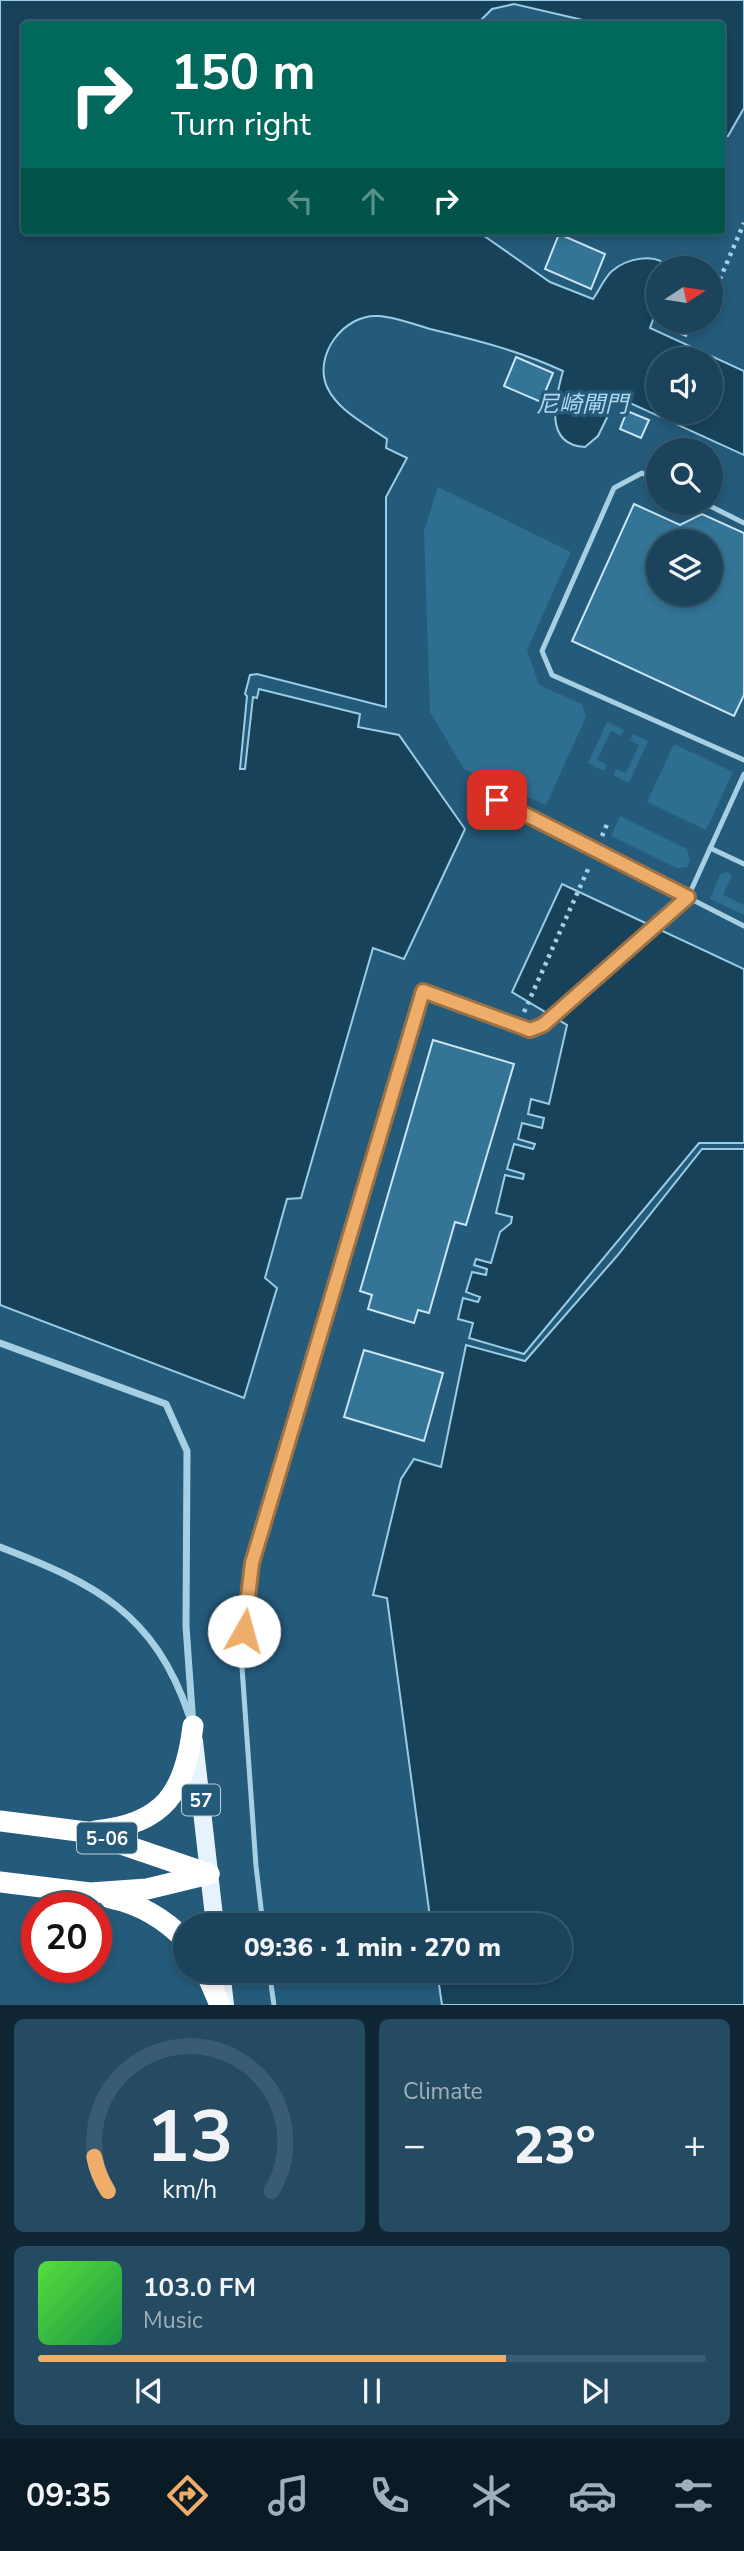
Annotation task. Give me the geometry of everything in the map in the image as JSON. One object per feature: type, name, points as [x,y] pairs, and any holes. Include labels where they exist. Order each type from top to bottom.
[{"type":"highway","points":[[86,1832],[130,1825],[143,1820],[163,1806],[178,1786],[189,1762],[193,1726]]},
{"type":"highway","name":"5-06","points":[[0,1822],[86,1832],[209,1874]]},
{"type":"highway","points":[[112,1892],[147,1889],[209,1874]]},
{"type":"highway","points":[[0,1882],[75,1892]]},
{"type":"highway","points":[[112,1899],[149,1911],[173,1927]]},
{"type":"highway","points":[[211,1983],[222,2005]]},
{"type":"main road","name":"57","points":[[193,1726],[214,1913]]},
{"type":"main road","points":[[221,1983],[222,2005]]},
{"type":"street","points":[[0,1343],[166,1404],[187,1451],[186,1626],[193,1726]]},
{"type":"street","points":[[0,1547],[54,1568],[91,1587],[121,1608],[146,1632],[166,1659],[193,1726]]},
{"type":"lane","points":[[646,475],[642,473],[614,488],[542,651],[552,675],[744,760]]},
{"type":"lane","points":[[723,512],[744,523]]},
{"type":"lane","points":[[262,1913],[241,1653],[252,1563],[423,991],[530,1030],[550,1019],[688,897],[744,774]]},
{"type":"lane","points":[[497,800],[744,926]]},
{"type":"lane","points":[[710,848],[744,864]]},
{"type":"lane","points":[[271,1983],[274,2005]]},
{"type":"path","points":[[723,272],[744,223]]},
{"type":"path","points":[[603,834],[608,822]]},
{"type":"path","points":[[526,1008],[585,875]]},
{"type":"shaded area","points":[[438,487],[571,552],[527,650],[539,685],[582,704],[586,717],[546,805],[464,769],[430,712],[424,531]]},
{"type":"shaded area","points":[[607,722],[624,730],[621,736],[611,731],[597,760],[607,765],[604,771],[588,763]]},
{"type":"shaded area","points":[[633,734],[648,741],[629,783],[613,775],[616,769],[626,773],[639,745],[630,740]]},
{"type":"shaded area","points":[[674,744],[733,772],[706,830],[647,802]]},
{"type":"shaded area","points":[[620,816],[687,849],[690,860],[687,867],[677,868],[611,836]]},
{"type":"shaded area","points":[[726,872],[732,875],[723,895],[744,905],[744,915],[710,899],[720,875]]},
{"type":"water","name":"尼崎閘門","points":[[0,0],[744,0],[744,108],[728,136],[725,136],[725,21],[587,21],[514,4],[492,9],[480,21],[21,21],[21,235],[483,235],[550,282],[593,299],[612,271],[633,260],[646,258],[646,333],[661,333],[692,347],[646,347],[646,410],[617,397],[598,436],[585,447],[571,444],[562,438],[557,429],[557,393],[563,371],[531,358],[398,319],[378,316],[365,317],[343,329],[328,350],[324,375],[332,396],[354,417],[387,439],[386,448],[407,458],[386,497],[386,707],[257,674],[250,675],[245,694],[247,696],[240,769],[245,769],[253,697],[257,698],[259,689],[360,714],[358,727],[399,735],[465,829],[404,959],[373,948],[301,1198],[287,1199],[265,1278],[277,1288],[244,1398],[0,1305]]},
{"type":"water","points":[[723,361],[744,371],[744,455],[723,445],[723,438],[707,438],[676,424],[723,424]]},
{"type":"water","points":[[562,884],[744,969],[744,1143],[699,1143],[524,1354],[469,1338],[473,1323],[458,1319],[463,1298],[478,1302],[480,1297],[466,1292],[472,1272],[486,1275],[487,1269],[474,1265],[476,1259],[491,1263],[500,1232],[511,1223],[512,1217],[496,1213],[505,1175],[523,1179],[524,1174],[507,1169],[514,1144],[533,1149],[535,1144],[518,1139],[522,1123],[542,1128],[544,1118],[528,1114],[531,1099],[549,1104],[567,1025],[512,992]]},
{"type":"water","points":[[702,1149],[744,1149],[744,2005],[442,2005],[439,1983],[572,1983],[572,1913],[429,1913],[387,1598],[373,1595],[401,1479],[414,1459],[441,1467],[466,1345],[525,1361],[617,1256]]},
{"type":"building","points":[[559,235],[605,254],[591,289],[545,269]]},
{"type":"building","points":[[516,357],[553,373],[541,402],[504,386]]},
{"type":"building","points":[[627,411],[646,419],[647,424],[641,438],[620,429]]},
{"type":"building","points":[[634,504],[646,509],[646,515],[658,515],[680,525],[704,515],[744,533],[744,695],[734,716],[572,641]]},
{"type":"building","points":[[433,1040],[514,1064],[466,1225],[455,1222],[429,1313],[418,1310],[414,1323],[368,1309],[372,1295],[360,1291]]},
{"type":"building","points":[[364,1350],[443,1373],[424,1441],[344,1417]]},
{"type":"route","points":[[244,1631],[252,1563],[423,991],[530,1030],[543,1025],[688,897],[497,800]]}]
